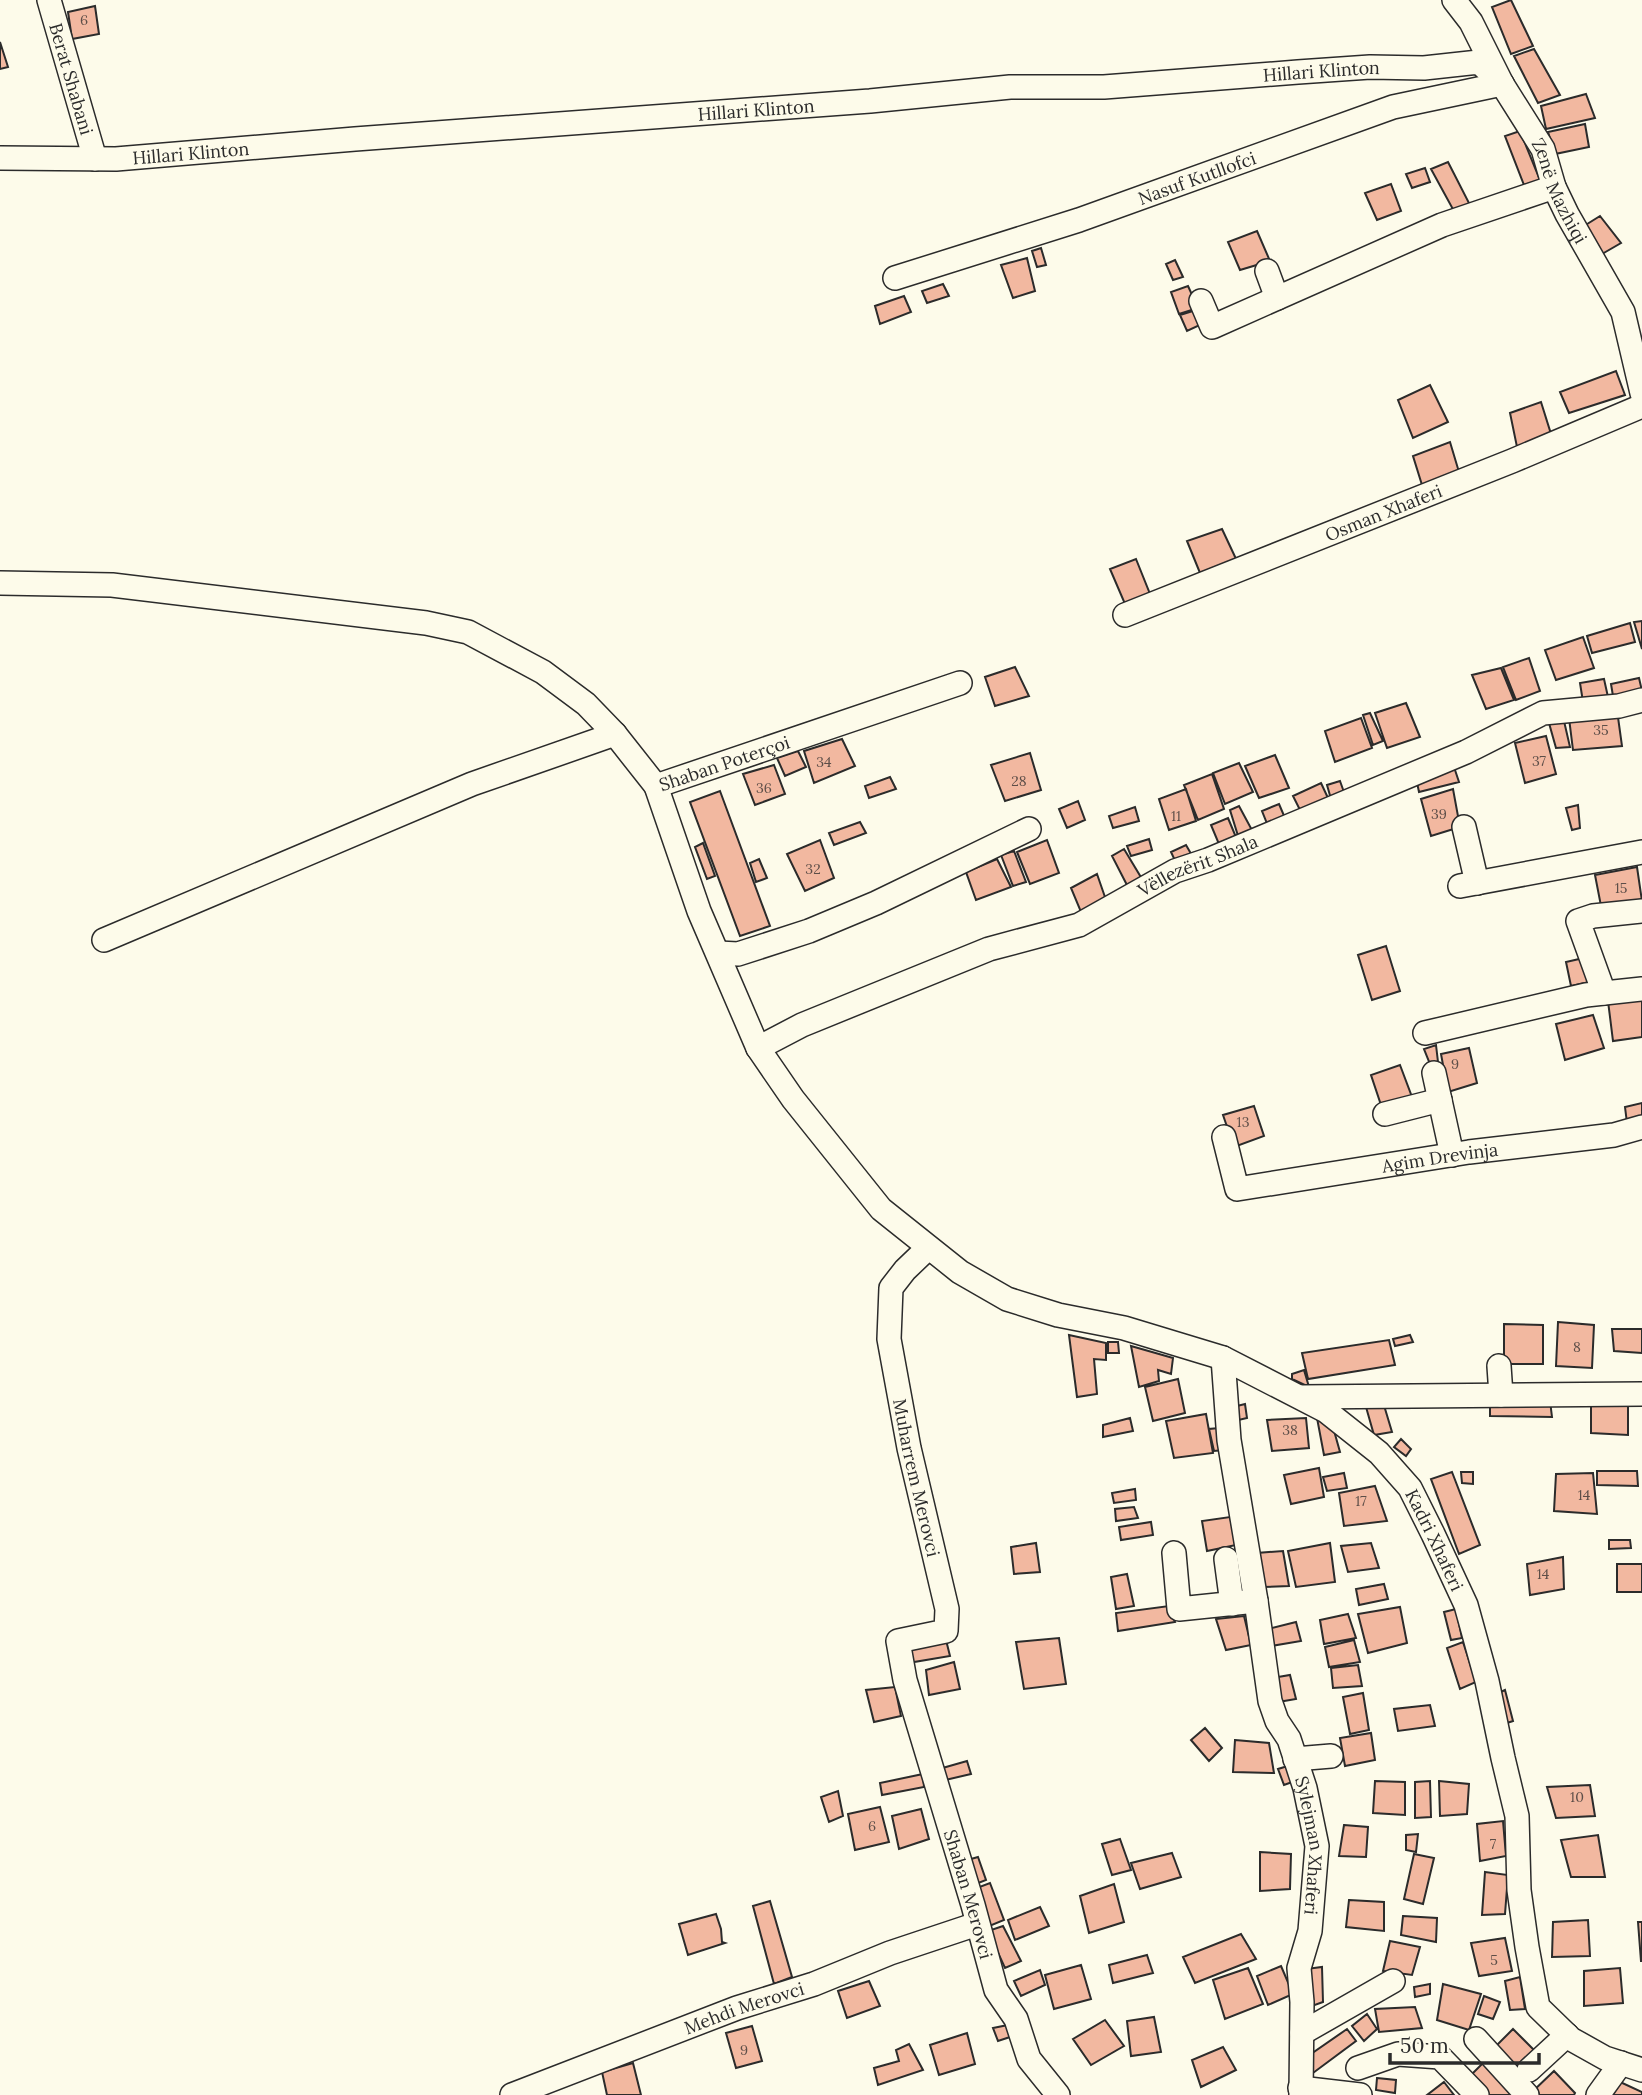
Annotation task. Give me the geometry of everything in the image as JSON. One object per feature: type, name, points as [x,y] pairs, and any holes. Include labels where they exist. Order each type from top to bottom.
[{"type":"street","name":"Berat Shabani","points":[[49,0],[95,159]]},
{"type":"street","name":"Zenë Mazhiqi","points":[[1454,0],[1471,22],[1502,84],[1543,149],[1554,187],[1622,312],[1642,393]]},
{"type":"street","name":"Hillari Klinton","points":[[0,158],[116,159],[870,101],[1010,87],[1104,87],[1370,67],[1424,68],[1479,62],[1502,84]]},
{"type":"street","name":"Nasuf Kutllofci","points":[[895,278],[1079,220],[1394,107],[1502,84]]},
{"type":"street","points":[[1201,301],[1212,327],[1442,226],[1554,187]]},
{"type":"street","points":[[1267,271],[1277,298]]},
{"type":"street","name":"Osman Xhaferi","points":[[1125,615],[1499,467],[1642,406]]},
{"type":"street","points":[[0,583],[112,586],[426,623],[468,632],[543,673],[586,704],[615,734],[656,786]]},
{"type":"street","name":"Shaban Poterçoi","points":[[928,1248],[881,1209],[793,1099],[758,1048],[699,911],[656,786],[960,683]]},
{"type":"street","name":"Vëllezërit Shala","points":[[758,1048],[802,1025],[989,949],[1079,925],[1175,871],[1208,860],[1466,752],[1543,713],[1619,706],[1642,700]]},
{"type":"street","points":[[104,940],[472,785],[615,734]]},
{"type":"street","points":[[1464,827],[1469,884],[1642,852]]},
{"type":"street","points":[[718,953],[738,954],[809,930],[876,902],[1029,829]]},
{"type":"street","points":[[1604,993],[1578,921],[1593,916],[1642,911]]},
{"type":"street","points":[[1425,1033],[1587,995],[1642,989]]},
{"type":"street","points":[[1434,1073],[1452,1155]]},
{"type":"street","points":[[1385,1114],[1440,1100]]},
{"type":"street","name":"Agim Drevinja","points":[[1224,1136],[1237,1189],[1452,1155],[1615,1135],[1642,1127]]},
{"type":"street","name":"Kadri Xhaferi","points":[[928,1248],[960,1272],[1007,1299],[1058,1315],[1124,1328],[1223,1358],[1326,1411],[1379,1453],[1410,1488],[1466,1605],[1487,1681],[1517,1816],[1519,1890],[1538,2007],[1567,2035],[1605,2058],[1632,2066]]},
{"type":"street","name":"Muharrem Merovci","points":[[905,1680],[898,1641],[946,1631],[947,1609],[909,1448],[889,1339],[891,1288],[928,1248]]},
{"type":"street","name":"Sylejman Xhaferi","points":[[1223,1358],[1229,1440],[1270,1701],[1296,1759],[1317,1846],[1310,1931],[1300,1968],[1300,2092]]},
{"type":"street","points":[[1499,1366],[1501,1395]]},
{"type":"street","points":[[1300,1397],[1642,1394]]},
{"type":"street","points":[[1174,1553],[1179,1609],[1256,1601]]},
{"type":"street","points":[[1226,1559],[1232,1604]]},
{"type":"street","name":"Shaban Merovci","points":[[905,1680],[996,1990],[1016,2019],[1029,2059],[1058,2095]]},
{"type":"street","points":[[1296,1759],[1331,1756]]},
{"type":"street","name":"Mehdi Merovci","points":[[512,2095],[737,2008],[814,1984],[890,1953],[977,1924]]},
{"type":"street","points":[[1302,2033],[1393,1981]]},
{"type":"street","points":[[1529,2070],[1567,2035]]},
{"type":"street","points":[[1476,2039],[1527,2095]]},
{"type":"street","points":[[1358,2068],[1398,2054],[1440,2057],[1477,2095]]},
{"type":"street","points":[[1598,2095],[1632,2066]]},
{"type":"street","points":[[1300,2092],[1360,2095]]},
{"type":"building","points":[[1511,0],[1533,46],[1511,54],[1492,7]]},
{"type":"building","points":[[95,6],[99,34],[72,39],[68,12]]},
{"type":"building","points":[[0,42],[8,67],[0,69]]},
{"type":"building","points":[[1534,49],[1560,95],[1538,103],[1514,56]]},
{"type":"building","points":[[1586,94],[1595,118],[1546,129],[1541,106]]},
{"type":"building","points":[[1585,124],[1589,147],[1555,154],[1548,132]]},
{"type":"building","points":[[1520,131],[1540,180],[1524,185],[1505,136]]},
{"type":"building","points":[[1448,162],[1470,205],[1455,213],[1431,169]]},
{"type":"building","points":[[1425,168],[1430,182],[1412,188],[1406,174]]},
{"type":"building","points":[[1391,184],[1401,211],[1377,220],[1365,193]]},
{"type":"building","points":[[1600,216],[1621,243],[1602,254],[1584,226]]},
{"type":"building","points":[[1257,231],[1270,261],[1240,270],[1228,242]]},
{"type":"building","points":[[1041,248],[1046,265],[1037,267],[1032,251]]},
{"type":"building","points":[[1027,258],[1035,291],[1013,298],[1001,265]]},
{"type":"building","points":[[1175,260],[1183,277],[1173,280],[1166,264]]},
{"type":"building","points":[[943,284],[949,296],[927,303],[922,291]]},
{"type":"building","points":[[1188,286],[1198,308],[1179,314],[1171,292]]},
{"type":"building","points":[[904,296],[911,312],[880,324],[875,306]]},
{"type":"building","points":[[1196,310],[1202,324],[1187,331],[1180,315]]},
{"type":"building","points":[[1616,371],[1625,395],[1569,413],[1560,392]]},
{"type":"building","points":[[1430,385],[1448,422],[1413,438],[1398,400]]},
{"type":"building","points":[[1541,402],[1551,434],[1517,447],[1510,413]]},
{"type":"building","points":[[1450,442],[1459,472],[1422,485],[1413,456]]},
{"type":"building","points":[[1222,529],[1237,561],[1200,573],[1187,541]]},
{"type":"building","points":[[1136,559],[1150,594],[1125,604],[1110,569]]},
{"type":"building","points":[[1642,621],[1642,649],[1634,622]]},
{"type":"building","points":[[1630,623],[1635,642],[1592,653],[1587,636]]},
{"type":"building","points":[[1583,637],[1594,668],[1556,680],[1545,650]]},
{"type":"building","points":[[1529,658],[1540,691],[1516,700],[1503,667]]},
{"type":"building","points":[[1015,667],[1029,696],[995,706],[985,677]]},
{"type":"building","points":[[1501,668],[1514,700],[1486,709],[1472,675]]},
{"type":"building","points":[[1639,678],[1642,691],[1613,696],[1611,684]]},
{"type":"building","points":[[1604,679],[1608,697],[1583,702],[1580,683]]},
{"type":"building","points":[[1406,703],[1420,737],[1387,748],[1375,713]]},
{"type":"building","points":[[1617,710],[1622,746],[1573,750],[1569,718]]},
{"type":"building","points":[[1370,713],[1383,741],[1373,745],[1363,715]]},
{"type":"building","points":[[1361,718],[1372,748],[1335,762],[1325,731]]},
{"type":"building","points":[[1564,721],[1570,747],[1556,748],[1549,723]]},
{"type":"building","points":[[1546,736],[1556,774],[1525,783],[1515,743]]},
{"type":"building","points":[[842,739],[855,766],[814,783],[804,751]]},
{"type":"building","points":[[798,751],[806,767],[785,776],[777,758]]},
{"type":"building","points":[[1030,753],[1041,790],[1005,801],[991,765]]},
{"type":"building","points":[[1275,755],[1289,788],[1259,798],[1245,766]]},
{"type":"building","points":[[1239,763],[1253,792],[1225,804],[1213,773]]},
{"type":"building","points":[[1453,764],[1459,782],[1419,792],[1416,778]]},
{"type":"building","points":[[774,765],[785,794],[755,805],[743,774]]},
{"type":"building","points":[[1212,774],[1224,809],[1198,820],[1184,785]]},
{"type":"building","points":[[890,777],[896,789],[869,798],[865,786]]},
{"type":"building","points":[[1340,781],[1345,795],[1331,799],[1327,785]]},
{"type":"building","points":[[1321,783],[1328,798],[1300,810],[1293,796]]},
{"type":"building","points":[[1186,789],[1196,821],[1169,830],[1159,799]]},
{"type":"building","points":[[1453,789],[1460,827],[1431,836],[1421,799]]},
{"type":"building","points":[[720,791],[770,926],[740,936],[690,802]]},
{"type":"building","points":[[1078,801],[1085,820],[1067,828],[1059,809]]},
{"type":"building","points":[[1279,804],[1285,818],[1268,826],[1262,811]]},
{"type":"building","points":[[1578,805],[1580,828],[1572,830],[1566,808]]},
{"type":"building","points":[[1239,806],[1253,832],[1239,839],[1230,810]]},
{"type":"building","points":[[1135,807],[1139,821],[1113,828],[1109,816]]},
{"type":"building","points":[[1228,818],[1238,842],[1221,849],[1211,825]]},
{"type":"building","points":[[860,822],[866,833],[834,845],[829,833]]},
{"type":"building","points":[[1149,839],[1152,850],[1131,856],[1127,846]]},
{"type":"building","points":[[820,840],[834,878],[805,891],[787,854]]},
{"type":"building","points":[[1047,840],[1059,873],[1030,884],[1017,852]]},
{"type":"building","points":[[703,843],[715,876],[707,879],[695,847]]},
{"type":"building","points":[[1186,845],[1194,859],[1177,865],[1171,852]]},
{"type":"building","points":[[1124,849],[1142,879],[1128,887],[1112,856]]},
{"type":"building","points":[[1014,851],[1026,882],[1013,886],[1001,855]]},
{"type":"building","points":[[759,859],[767,878],[756,882],[750,863]]},
{"type":"building","points":[[997,859],[1011,887],[976,900],[966,872]]},
{"type":"building","points":[[1637,867],[1642,901],[1601,906],[1595,875]]},
{"type":"building","points":[[1097,874],[1106,900],[1081,912],[1071,888]]},
{"type":"building","points":[[1386,946],[1400,991],[1372,1000],[1358,955]]},
{"type":"building","points":[[1588,957],[1594,981],[1571,986],[1566,962]]},
{"type":"building","points":[[1642,996],[1642,1037],[1613,1041],[1608,1001]]},
{"type":"building","points":[[1593,1015],[1604,1048],[1565,1060],[1556,1024]]},
{"type":"building","points":[[1436,1045],[1438,1062],[1430,1064],[1424,1049]]},
{"type":"building","points":[[1469,1048],[1477,1083],[1448,1092],[1441,1054]]},
{"type":"building","points":[[1400,1065],[1412,1097],[1382,1108],[1371,1075]]},
{"type":"building","points":[[1642,1103],[1642,1121],[1627,1123],[1625,1107]]},
{"type":"building","points":[[1254,1106],[1264,1136],[1234,1147],[1223,1115]]},
{"type":"building","points":[[1558,1322],[1594,1325],[1592,1368],[1556,1366]]},
{"type":"building","points":[[1504,1324],[1543,1325],[1543,1364],[1504,1364]]},
{"type":"building","points":[[1612,1329],[1642,1329],[1642,1353],[1614,1351]]},
{"type":"building","points":[[1069,1335],[1106,1343],[1106,1360],[1094,1359],[1097,1394],[1077,1397]]},
{"type":"building","points":[[1410,1335],[1413,1342],[1395,1346],[1393,1339]]},
{"type":"building","points":[[1389,1340],[1395,1365],[1308,1379],[1302,1353]]},
{"type":"building","points":[[1108,1342],[1118,1342],[1119,1353],[1108,1353]]},
{"type":"building","points":[[1131,1346],[1173,1358],[1171,1374],[1158,1370],[1159,1381],[1139,1387]]},
{"type":"building","points":[[1304,1370],[1309,1387],[1292,1379],[1292,1374]]},
{"type":"building","points":[[1178,1379],[1185,1413],[1153,1421],[1145,1387]]},
{"type":"building","points":[[1490,1398],[1550,1401],[1552,1417],[1490,1416]]},
{"type":"building","points":[[1591,1401],[1628,1402],[1628,1435],[1591,1433]]},
{"type":"building","points":[[1383,1402],[1392,1432],[1374,1435],[1366,1407]]},
{"type":"building","points":[[1245,1404],[1247,1418],[1230,1422],[1229,1408]]},
{"type":"building","points":[[1206,1414],[1213,1453],[1174,1458],[1166,1421]]},
{"type":"building","points":[[1130,1418],[1133,1431],[1103,1437],[1103,1425]]},
{"type":"building","points":[[1306,1418],[1309,1448],[1272,1451],[1267,1420]]},
{"type":"building","points":[[1317,1418],[1331,1420],[1340,1452],[1324,1455]]},
{"type":"building","points":[[1219,1428],[1224,1450],[1214,1451],[1209,1429]]},
{"type":"building","points":[[1401,1439],[1411,1449],[1406,1456],[1394,1447]]},
{"type":"building","points":[[1319,1468],[1324,1497],[1291,1504],[1284,1475]]},
{"type":"building","points":[[1597,1471],[1637,1471],[1638,1486],[1597,1485]]},
{"type":"building","points":[[1452,1472],[1480,1545],[1459,1554],[1431,1479]]},
{"type":"building","points":[[1461,1472],[1473,1472],[1473,1484],[1462,1483]]},
{"type":"building","points":[[1344,1473],[1347,1488],[1327,1491],[1323,1477]]},
{"type":"building","points":[[1593,1473],[1597,1514],[1554,1511],[1556,1474]]},
{"type":"building","points":[[1375,1486],[1387,1521],[1344,1526],[1339,1493]]},
{"type":"building","points":[[1135,1489],[1136,1500],[1114,1503],[1112,1493]]},
{"type":"building","points":[[1134,1507],[1138,1518],[1116,1521],[1115,1509]]},
{"type":"building","points":[[1230,1517],[1236,1545],[1207,1551],[1202,1521]]},
{"type":"building","points":[[1151,1522],[1153,1535],[1121,1540],[1119,1527]]},
{"type":"building","points":[[1609,1540],[1630,1540],[1631,1548],[1609,1549]]},
{"type":"building","points":[[1036,1543],[1040,1572],[1014,1574],[1011,1547]]},
{"type":"building","points":[[1330,1543],[1335,1582],[1296,1587],[1288,1551]]},
{"type":"building","points":[[1371,1543],[1379,1568],[1348,1572],[1341,1546]]},
{"type":"building","points":[[1283,1551],[1289,1586],[1263,1587],[1257,1553]]},
{"type":"building","points":[[1563,1557],[1564,1589],[1530,1595],[1527,1564]]},
{"type":"building","points":[[1617,1564],[1642,1564],[1642,1592],[1617,1592]]},
{"type":"building","points":[[1127,1574],[1134,1606],[1116,1609],[1111,1577]]},
{"type":"building","points":[[1384,1584],[1388,1599],[1359,1605],[1356,1589]]},
{"type":"building","points":[[1169,1606],[1175,1622],[1118,1631],[1116,1613]]},
{"type":"building","points":[[1400,1607],[1407,1643],[1368,1653],[1358,1614]]},
{"type":"building","points":[[1456,1609],[1462,1638],[1451,1640],[1444,1612]]},
{"type":"building","points":[[1348,1614],[1356,1638],[1324,1644],[1320,1620]]},
{"type":"building","points":[[1244,1616],[1251,1645],[1226,1650],[1216,1619]]},
{"type":"building","points":[[1296,1622],[1301,1641],[1271,1646],[1268,1629]]},
{"type":"building","points":[[1059,1638],[1066,1684],[1024,1689],[1016,1642]]},
{"type":"building","points":[[946,1640],[950,1656],[908,1663],[905,1647]]},
{"type":"building","points":[[1354,1640],[1360,1662],[1329,1667],[1325,1647]]},
{"type":"building","points":[[1463,1642],[1476,1682],[1460,1689],[1447,1648]]},
{"type":"building","points":[[954,1662],[960,1689],[929,1695],[926,1670]]},
{"type":"building","points":[[1358,1665],[1362,1686],[1333,1688],[1331,1668]]},
{"type":"building","points":[[1290,1675],[1296,1699],[1278,1702],[1272,1678]]},
{"type":"building","points":[[895,1687],[901,1716],[874,1722],[866,1690]]},
{"type":"building","points":[[1505,1690],[1513,1721],[1504,1724],[1494,1695]]},
{"type":"building","points":[[1363,1693],[1369,1730],[1350,1734],[1343,1697]]},
{"type":"building","points":[[1430,1705],[1435,1726],[1398,1731],[1394,1709]]},
{"type":"building","points":[[1205,1728],[1222,1748],[1209,1761],[1191,1740]]},
{"type":"building","points":[[1371,1733],[1375,1760],[1345,1766],[1340,1738]]},
{"type":"building","points":[[1235,1740],[1269,1743],[1274,1773],[1233,1772]]},
{"type":"building","points":[[967,1761],[971,1774],[941,1781],[939,1769]]},
{"type":"building","points":[[1291,1765],[1295,1781],[1284,1785],[1278,1769]]},
{"type":"building","points":[[923,1774],[924,1787],[882,1795],[880,1783]]},
{"type":"building","points":[[1375,1781],[1405,1782],[1405,1815],[1373,1813]]},
{"type":"building","points":[[1430,1781],[1431,1817],[1415,1818],[1415,1782]]},
{"type":"building","points":[[1439,1781],[1469,1784],[1467,1814],[1440,1816]]},
{"type":"building","points":[[1590,1785],[1595,1816],[1556,1818],[1547,1787]]},
{"type":"building","points":[[838,1791],[843,1816],[829,1822],[821,1797]]},
{"type":"building","points":[[880,1807],[889,1842],[855,1850],[848,1814]]},
{"type":"building","points":[[921,1809],[929,1839],[899,1849],[892,1816]]},
{"type":"building","points":[[1503,1821],[1506,1856],[1480,1861],[1477,1824]]},
{"type":"building","points":[[1344,1825],[1368,1827],[1366,1857],[1339,1856]]},
{"type":"building","points":[[1418,1834],[1416,1852],[1406,1850],[1406,1835]]},
{"type":"building","points":[[1598,1835],[1605,1877],[1571,1877],[1561,1840]]},
{"type":"building","points":[[1120,1839],[1131,1870],[1112,1875],[1102,1844]]},
{"type":"building","points":[[1260,1852],[1291,1854],[1290,1889],[1260,1891]]},
{"type":"building","points":[[1172,1853],[1181,1877],[1140,1889],[1131,1863]]},
{"type":"building","points":[[1414,1854],[1434,1858],[1423,1904],[1404,1899]]},
{"type":"building","points":[[978,1857],[986,1880],[971,1886],[964,1861]]},
{"type":"building","points":[[1485,1872],[1508,1875],[1505,1914],[1482,1915]]},
{"type":"building","points":[[990,1883],[1004,1920],[987,1927],[974,1889]]},
{"type":"building","points":[[1114,1884],[1124,1922],[1089,1933],[1080,1896]]},
{"type":"building","points":[[1349,1900],[1384,1902],[1384,1931],[1346,1927]]},
{"type":"building","points":[[770,1901],[792,1977],[774,1984],[753,1906]]},
{"type":"building","points":[[1040,1907],[1049,1926],[1015,1940],[1008,1920]]},
{"type":"building","points":[[716,1914],[722,1942],[725,1943],[688,1955],[679,1924]]},
{"type":"building","points":[[1403,1916],[1437,1918],[1436,1942],[1401,1935]]},
{"type":"building","points":[[1588,1920],[1590,1956],[1552,1957],[1553,1922]]},
{"type":"building","points":[[1638,1922],[1642,1922],[1642,1961],[1641,1961]]},
{"type":"building","points":[[1003,1926],[1021,1961],[1005,1968],[988,1931]]},
{"type":"building","points":[[1241,1934],[1256,1959],[1195,1983],[1183,1957]]},
{"type":"building","points":[[1505,1938],[1512,1971],[1479,1976],[1471,1943]]},
{"type":"building","points":[[1390,1941],[1420,1947],[1412,1975],[1383,1971]]},
{"type":"building","points":[[1147,1955],[1153,1973],[1113,1983],[1109,1965]]},
{"type":"building","points":[[1081,1965],[1091,1999],[1054,2009],[1045,1975]]},
{"type":"building","points":[[1281,1966],[1293,1994],[1268,2005],[1257,1976]]},
{"type":"building","points":[[1322,1967],[1323,2002],[1312,2006],[1306,1969]]},
{"type":"building","points":[[1248,1968],[1263,2004],[1225,2019],[1213,1980]]},
{"type":"building","points":[[1620,1968],[1623,2003],[1584,2006],[1584,1971]]},
{"type":"building","points":[[1040,1970],[1045,1985],[1021,1996],[1014,1981]]},
{"type":"building","points":[[1520,1977],[1525,2009],[1510,2010],[1505,1981]]},
{"type":"building","points":[[869,1981],[880,2006],[847,2018],[838,1991]]},
{"type":"building","points":[[1430,1984],[1430,1994],[1415,1997],[1414,1987]]},
{"type":"building","points":[[1443,1984],[1481,1994],[1469,2030],[1437,2020]]},
{"type":"building","points":[[1484,1996],[1500,2002],[1493,2019],[1478,2014]]},
{"type":"building","points":[[1415,2007],[1422,2028],[1379,2032],[1375,2009]]},
{"type":"building","points":[[1367,2014],[1377,2029],[1364,2041],[1352,2026]]},
{"type":"building","points":[[1154,2017],[1161,2052],[1131,2056],[1127,2021]]},
{"type":"building","points":[[1105,2020],[1124,2046],[1091,2065],[1073,2039]]},
{"type":"building","points":[[1013,2024],[1016,2035],[998,2041],[993,2028]]},
{"type":"building","points":[[752,2026],[762,2061],[736,2068],[726,2033]]},
{"type":"building","points":[[1347,2029],[1356,2041],[1313,2073],[1311,2054]]},
{"type":"building","points":[[1513,2029],[1537,2053],[1517,2075],[1491,2051]]},
{"type":"building","points":[[967,2033],[975,2064],[939,2075],[930,2045]]},
{"type":"building","points":[[909,2044],[923,2070],[878,2085],[874,2068],[899,2061],[896,2050]]},
{"type":"building","points":[[1223,2047],[1236,2070],[1201,2087],[1192,2060]]},
{"type":"building","points":[[1487,2059],[1513,2095],[1488,2095],[1469,2077]]},
{"type":"building","points":[[633,2063],[641,2095],[607,2095],[602,2072]]},
{"type":"building","points":[[1554,2071],[1574,2095],[1533,2095],[1531,2093]]},
{"type":"building","points":[[1377,2078],[1396,2080],[1395,2093],[1376,2090]]},
{"type":"building","points":[[1618,2081],[1642,2092],[1642,2095],[1611,2095]]},
{"type":"building","points":[[1444,2082],[1454,2095],[1427,2095]]}]
